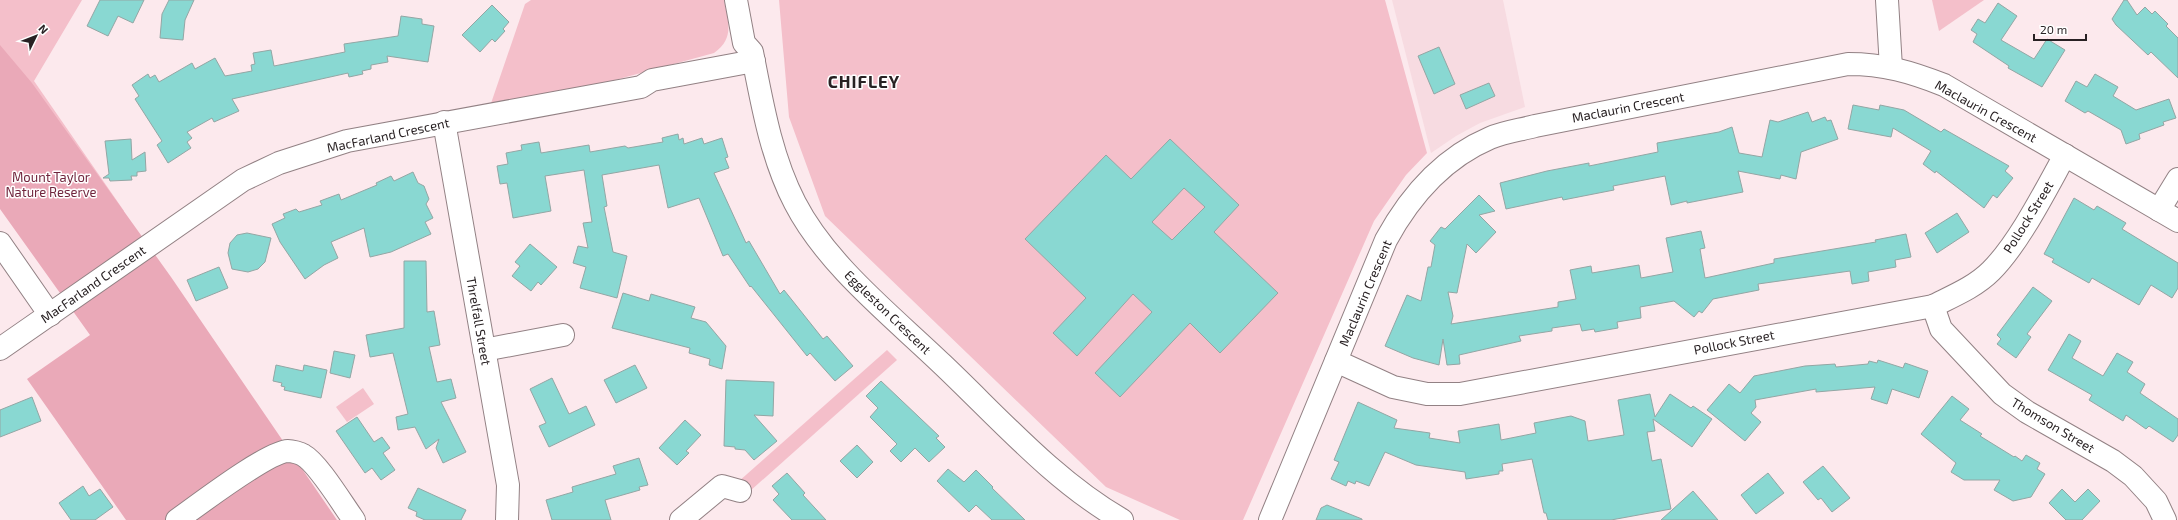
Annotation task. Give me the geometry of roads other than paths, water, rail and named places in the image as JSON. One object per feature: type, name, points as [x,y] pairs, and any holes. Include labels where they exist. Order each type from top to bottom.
[{"type":"street","name":"Eggleston Crescent","points":[[736,0],[747,63],[757,146],[782,209],[805,248],[837,284],[1030,468],[1069,502],[1095,520]]},
{"type":"street","points":[[1887,0],[1891,68]]},
{"type":"street","name":"Eggleston Crescent","points":[[747,63],[771,143],[794,203],[816,239],[847,274],[1077,491],[1122,520]]},
{"type":"street","name":"MacFarland Crescent","points":[[0,349],[242,180],[279,163],[347,141],[444,122],[641,87],[654,92],[747,63]]},
{"type":"street","name":"Maclaurin Crescent","points":[[1270,520],[1386,240],[1400,215],[1420,188],[1444,166],[1490,138],[1535,126],[1848,64],[1874,64],[1944,84],[2178,221]]},
{"type":"street","name":"Threlfall Street","points":[[444,122],[508,485],[507,520]]},
{"type":"street","name":"Pollock Street","points":[[1336,361],[1393,387],[1427,394],[1460,394],[1933,306],[1964,291],[1990,272],[2008,253],[2065,155]]},
{"type":"street","points":[[2159,210],[2178,179]]},
{"type":"street","points":[[0,243],[50,315]]},
{"type":"street","name":"Thomson Street","points":[[1933,306],[1941,329],[2002,394],[2027,412],[2114,461],[2133,476],[2156,501],[2165,520]]},
{"type":"street","points":[[484,350],[563,334]]},
{"type":"street","points":[[177,520],[259,463],[278,454],[289,451],[303,455],[322,475],[354,520]]},
{"type":"street","points":[[681,520],[722,486],[740,491]]},
{"type":"district","name":"CHIFLEY","points":[[864,81]]},
{"type":"park label","name":"Mount Taylor Nature Reserve","points":[[51,184]]}]
